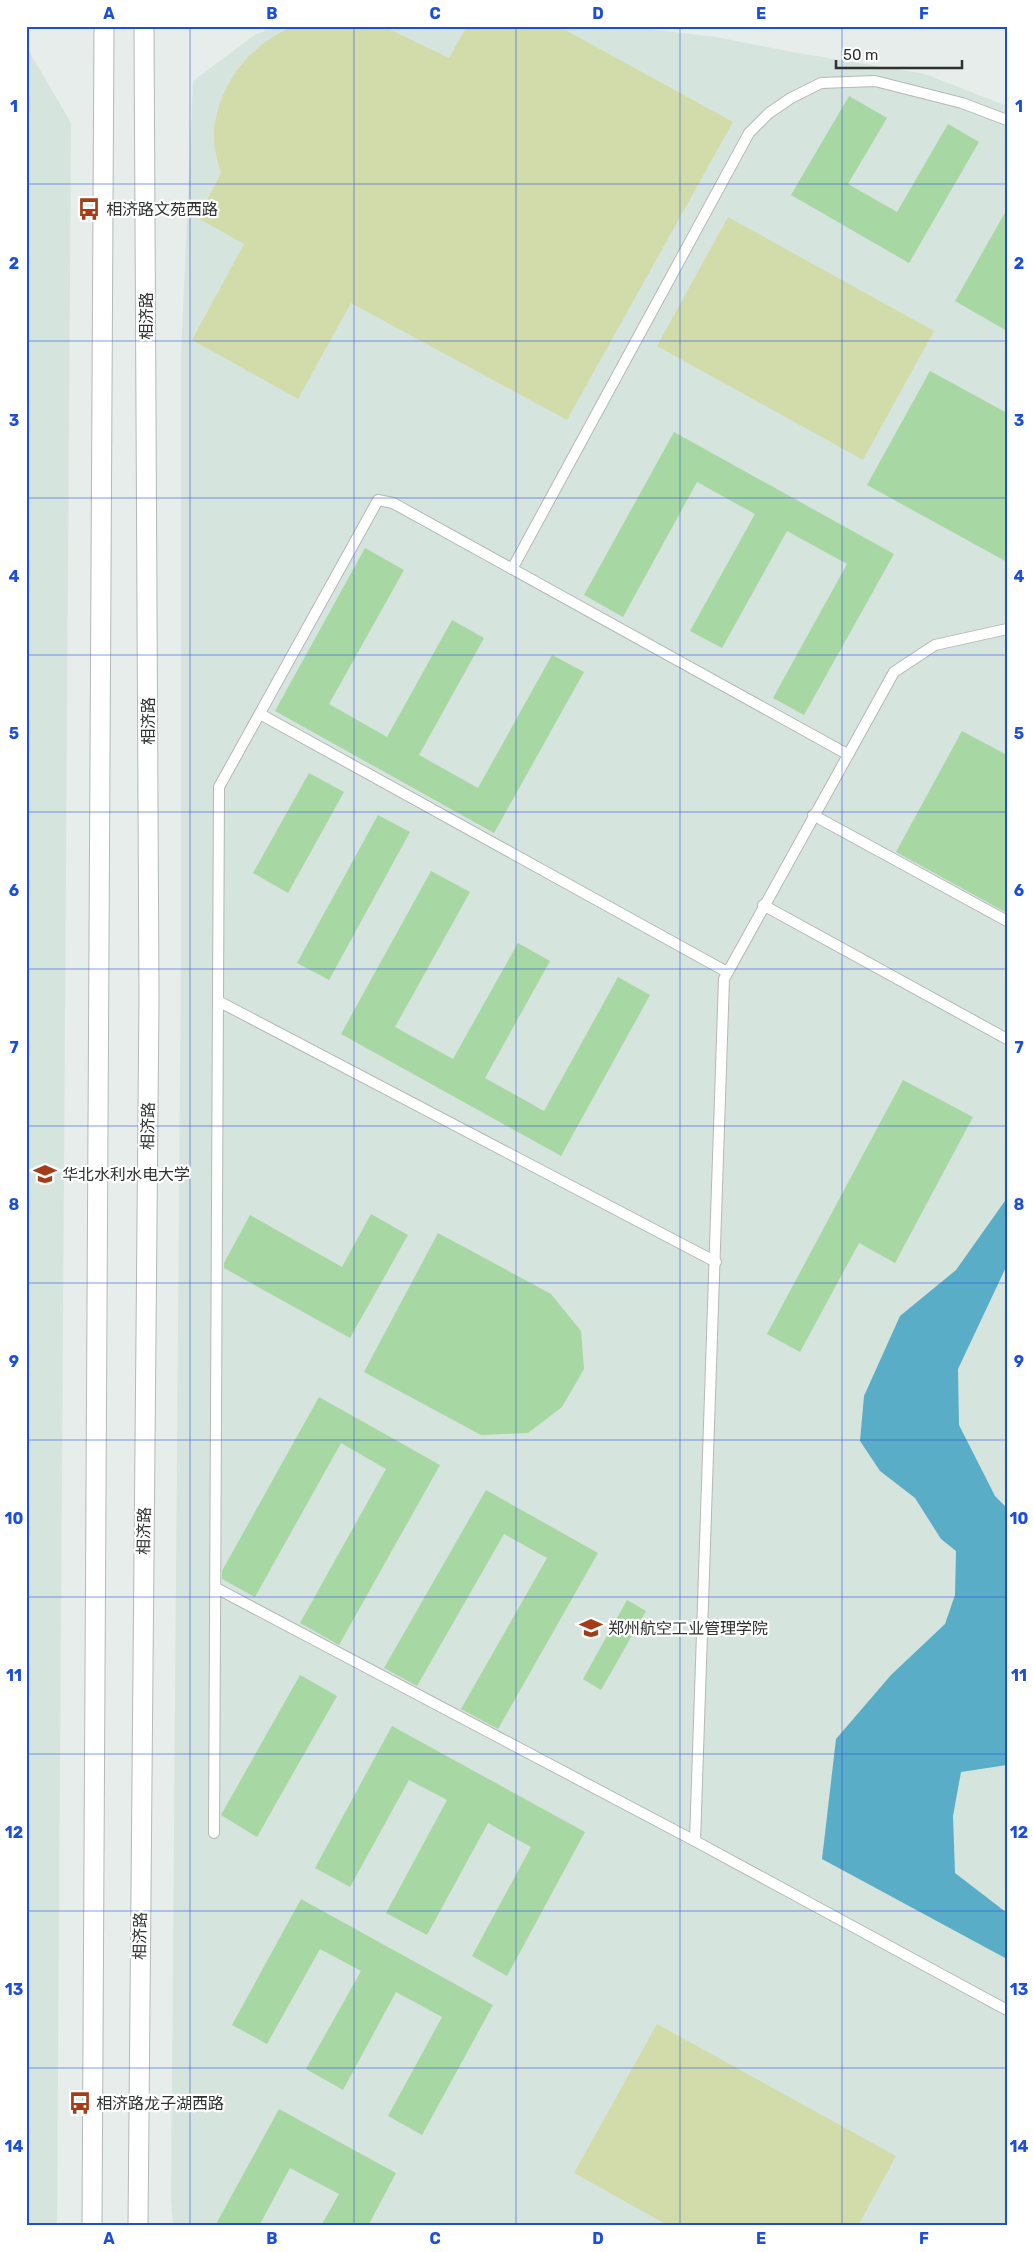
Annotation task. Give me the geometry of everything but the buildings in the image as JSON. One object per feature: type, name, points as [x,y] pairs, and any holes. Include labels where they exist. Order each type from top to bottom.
[{"type":"street","points":[[92,2226],[104,26]]},
{"type":"street","name":"相济路","points":[[138,2226],[149,998],[144,26]]},
{"type":"lane","points":[[512,569],[750,134],[769,113],[791,98],[821,82],[875,81],[962,103],[1007,120]]},
{"type":"lane","points":[[214,1833],[219,787],[378,500],[393,503],[847,754]]},
{"type":"lane","points":[[696,1842],[724,979],[763,905],[894,672],[935,645],[1007,628]]},
{"type":"lane","points":[[260,714],[727,972]]},
{"type":"lane","points":[[813,815],[1007,921]]},
{"type":"lane","points":[[763,905],[1007,1039]]},
{"type":"lane","points":[[218,1001],[716,1262]]},
{"type":"lane","points":[[216,1588],[696,1842],[1007,2010]]},
{"type":"shaded area","name":"郑州航空工业管理学院","points":[[281,26],[624,26],[716,37],[792,52],[925,74],[1007,106],[1007,2226],[173,2226],[171,2201],[181,954],[181,355],[193,81],[256,34]]},
{"type":"shaded area","name":"华北水利水电大学","points":[[26,46],[71,123],[57,2226],[26,2226]]},
{"type":"green space","points":[[294,26],[383,26],[449,58],[467,26],[558,26],[733,122],[567,420],[351,303],[298,399],[192,340],[244,244],[198,218],[221,173],[214,131],[222,97],[239,67],[251,54],[264,43]]},
{"type":"green space","points":[[728,217],[934,331],[863,460],[657,346]]},
{"type":"green space","points":[[657,2024],[896,2156],[858,2226],[669,2226],[574,2173]]},
{"type":"water","points":[[1007,1198],[1007,1265],[958,1369],[959,1425],[995,1496],[1007,1508],[1007,1765],[961,1772],[953,1816],[955,1873],[1007,1913],[1007,1959],[822,1859],[836,1739],[891,1675],[945,1624],[955,1595],[956,1551],[941,1539],[915,1498],[880,1471],[860,1441],[864,1396],[900,1316],[956,1270]]},
{"type":"place","name":"相济路文苑西路","points":[[89,209]]},
{"type":"place","name":"华北水利水电大学","points":[[45,1174]]},
{"type":"place","name":"郑州航空工业管理学院","points":[[591,1628]]},
{"type":"place","name":"相济路龙子湖西路","points":[[80,2103]]}]
